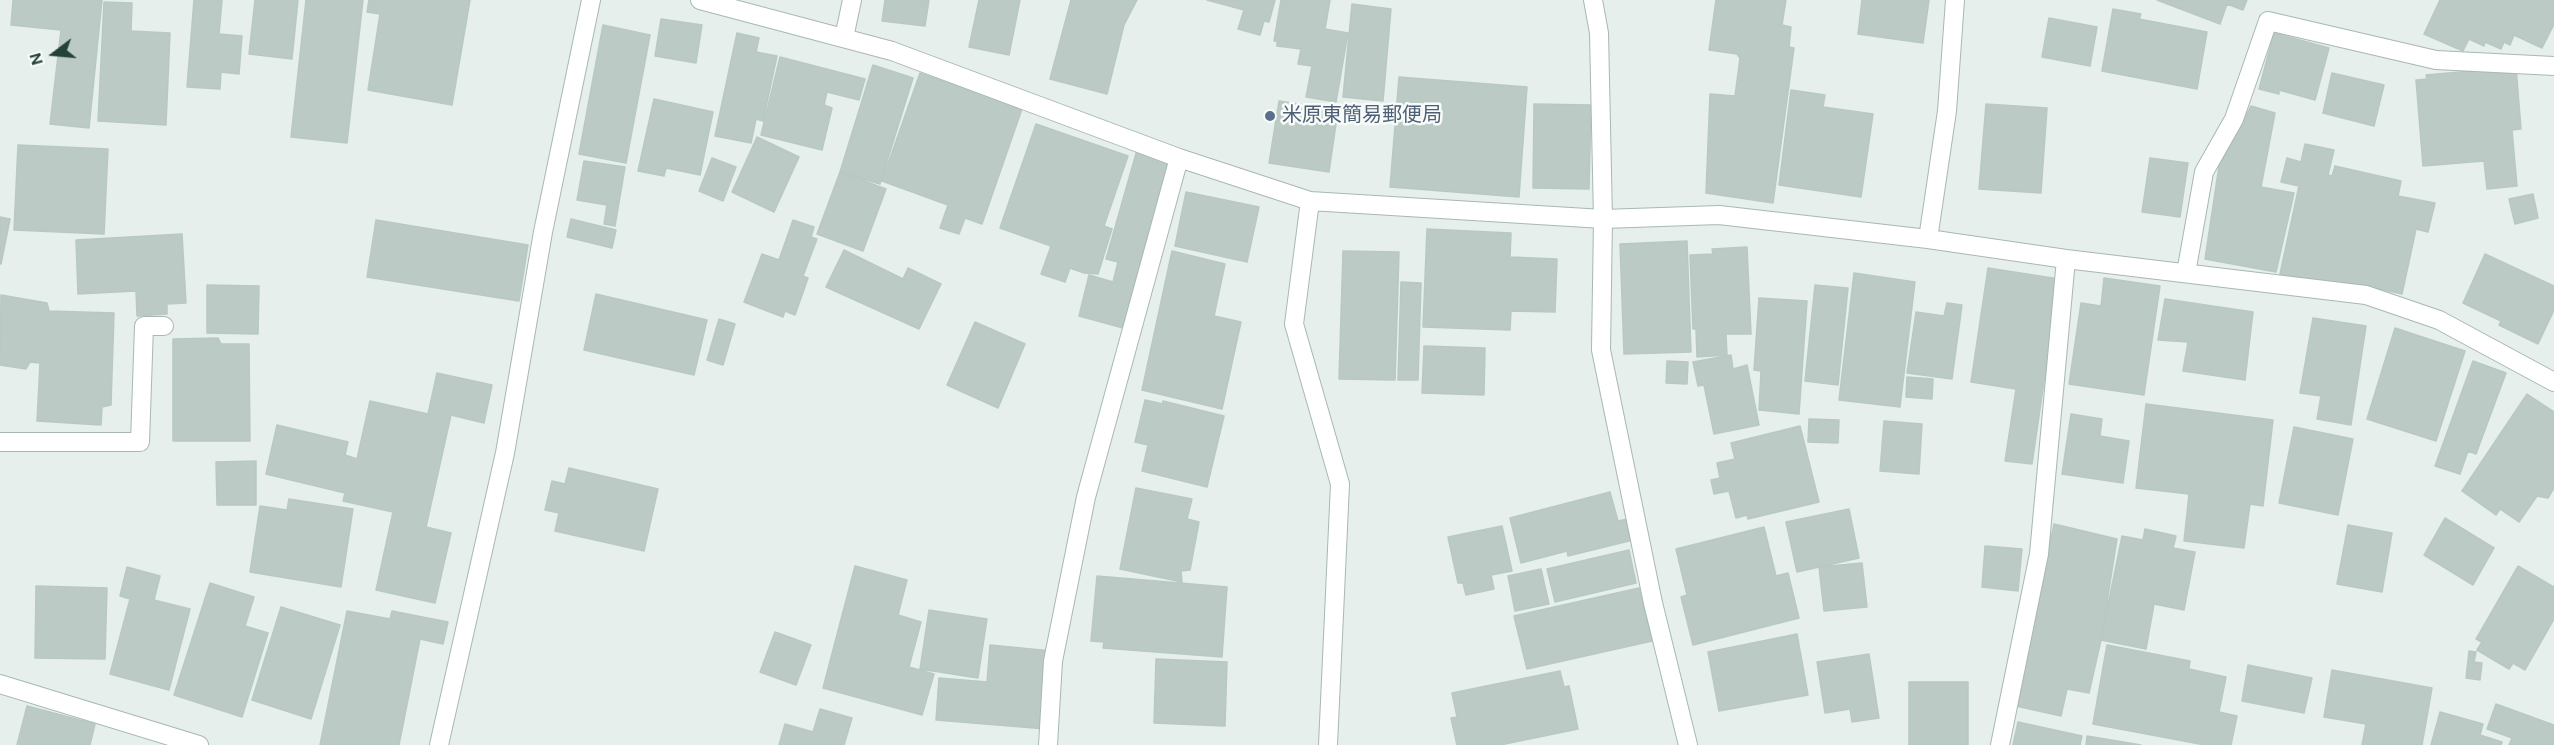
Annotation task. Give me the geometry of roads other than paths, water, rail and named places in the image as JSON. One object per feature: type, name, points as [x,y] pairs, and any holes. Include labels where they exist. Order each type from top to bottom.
[{"type":"street","points":[[439,745],[505,453],[543,232],[591,0]]},
{"type":"street","points":[[700,0],[892,51],[1179,158],[1310,201],[1603,219],[1719,215],[1928,239],[2066,259],[2366,295],[2439,320],[2554,382]]},
{"type":"street","points":[[844,38],[852,0]]},
{"type":"street","points":[[1593,0],[1599,33],[1603,219],[1601,350],[1653,603],[1688,745]]},
{"type":"street","points":[[1928,239],[1947,111],[1955,0]]},
{"type":"street","points":[[2186,273],[2204,172],[2234,118],[2268,21],[2436,60],[2554,66]]},
{"type":"street","points":[[1048,745],[1053,661],[1086,496],[1179,158]]},
{"type":"street","points":[[1310,201],[1294,324],[1340,484],[1328,745]]},
{"type":"street","points":[[2000,745],[2038,554],[2066,259]]},
{"type":"street","points":[[0,442],[140,442],[144,326],[164,326]]},
{"type":"street","points":[[0,684],[199,745]]},
{"type":"place","name":"米原東簡易郵便局","points":[[1270,116]]}]
